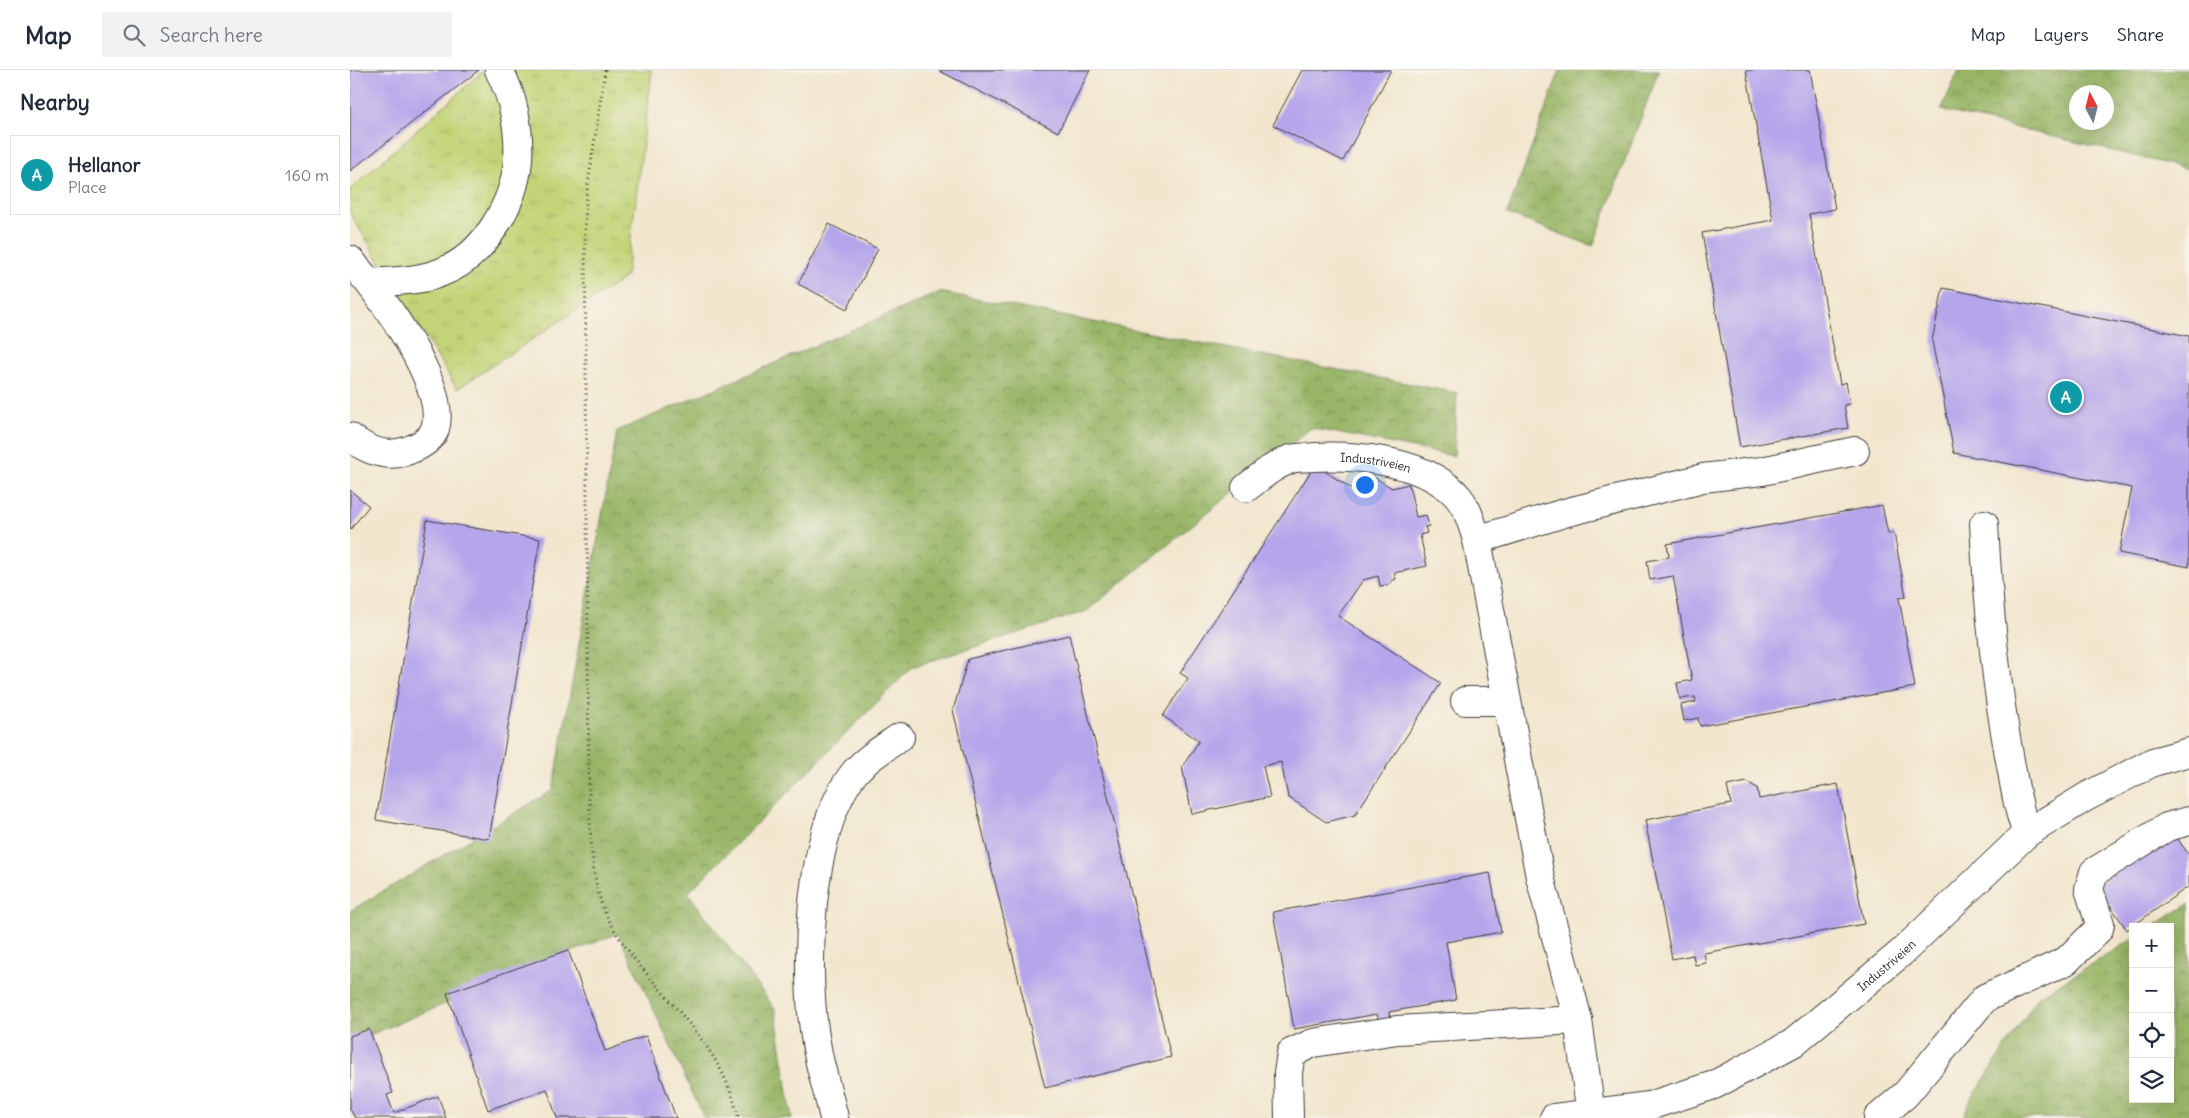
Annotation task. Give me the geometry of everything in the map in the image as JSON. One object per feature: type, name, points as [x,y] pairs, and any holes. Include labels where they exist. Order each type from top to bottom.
[{"type":"street","points":[[371,283],[422,279],[444,272],[465,259],[496,226],[509,197],[518,160],[517,125],[510,98],[499,70]]},
{"type":"street","points":[[350,260],[371,283],[420,361],[434,394],[437,417],[434,431],[422,445],[401,453],[382,454],[362,447],[350,437]]},
{"type":"street","points":[[1477,540],[1564,513],[1703,478],[1762,471],[1855,451]]},
{"type":"street","name":"Industriveien","points":[[1246,488],[1270,470],[1292,458],[1341,456],[1364,458],[1409,468],[1436,479],[1450,488],[1464,504],[1471,518],[1477,540],[1540,877],[1578,1020],[1591,1114]]},
{"type":"street","points":[[1984,524],[1993,646],[2020,816],[2027,833]]},
{"type":"street","points":[[1465,701],[1506,701]]},
{"type":"street","points":[[834,1118],[817,1048],[810,991],[809,946],[822,846],[838,803],[854,773],[872,756],[900,737]]},
{"type":"street","name":"Industriveien","points":[[1554,1118],[1650,1106],[1714,1085],[1793,1043],[1901,953],[2027,833],[2086,797],[2153,762],[2189,752]]},
{"type":"street","points":[[1878,1118],[1906,1094],[1985,998],[2066,961],[2099,929],[2100,924],[2090,889],[2094,872],[2167,827],[2189,821]]},
{"type":"street","points":[[1289,1118],[1288,1073],[1291,1053],[1313,1043],[1397,1030],[1578,1020]]},
{"type":"path","points":[[605,70],[586,198],[585,232],[590,794],[595,876],[601,903],[616,932],[715,1058],[729,1084],[738,1118]]},
{"type":"green space","points":[[484,70],[652,70],[626,277],[457,389],[350,213],[350,190]]},
{"type":"green space","points":[[1560,70],[1659,70],[1593,246],[1507,214]]},
{"type":"green space","points":[[1959,70],[2189,70],[2189,169],[1941,110]]},
{"type":"green space","points":[[940,292],[1457,393],[1454,456],[1311,428],[1087,611],[912,667],[688,893],[775,1009],[792,1118],[704,1118],[618,933],[350,1043],[350,911],[553,790],[617,431]]},
{"type":"green space","points":[[2189,904],[2189,1118],[1963,1118],[1970,1101],[2038,997],[2129,941],[2129,1103],[2174,1103],[2174,923],[2158,923]]},
{"type":"building","points":[[350,70],[479,70],[350,171]]},
{"type":"building","points":[[938,70],[1090,70],[1058,132]]},
{"type":"building","points":[[1302,70],[1391,70],[1343,161],[1273,125]]},
{"type":"building","points":[[1746,70],[1810,70],[1835,209],[1809,214],[1840,384],[1846,382],[1850,404],[1844,405],[1848,428],[1740,447],[1702,233],[1773,220]]},
{"type":"building","points":[[829,224],[878,249],[847,309],[798,284]]},
{"type":"building","points":[[1943,288],[2189,336],[2189,567],[2119,553],[2132,488],[1954,453],[1932,341]]},
{"type":"building","points":[[1315,465],[1360,494],[1372,476],[1392,488],[1409,484],[1416,517],[1426,515],[1429,526],[1425,527],[1427,533],[1420,535],[1427,566],[1394,573],[1396,579],[1391,581],[1391,584],[1380,586],[1378,576],[1363,580],[1338,616],[1441,683],[1355,815],[1326,822],[1288,797],[1281,762],[1263,766],[1270,797],[1192,814],[1182,767],[1199,741],[1163,716],[1188,678],[1180,673]]},
{"type":"building","points":[[350,490],[369,506],[350,530]]},
{"type":"building","points":[[1882,505],[1888,534],[1894,533],[1906,597],[1899,598],[1915,687],[1700,726],[1698,718],[1684,721],[1681,705],[1696,702],[1695,697],[1680,699],[1677,683],[1692,680],[1673,576],[1650,580],[1647,561],[1669,557],[1667,544]]},
{"type":"building","points":[[427,520],[540,539],[489,839],[376,820]]},
{"type":"building","points":[[1069,635],[1171,1057],[1045,1088],[953,710],[968,659]]},
{"type":"building","points":[[1747,782],[1757,788],[1759,799],[1838,784],[1864,924],[1704,953],[1706,963],[1695,965],[1693,955],[1672,959],[1645,820],[1731,804],[1727,786]]},
{"type":"building","points":[[2173,832],[2189,855],[2189,886],[2137,923],[2129,923],[2129,929],[2127,930],[2096,885]]},
{"type":"building","points":[[1490,873],[1501,932],[1446,942],[1456,1000],[1389,1012],[1390,1020],[1379,1022],[1377,1014],[1294,1029],[1273,912]]},
{"type":"building","points":[[568,950],[605,1051],[646,1036],[676,1118],[557,1118],[547,1089],[488,1110],[447,993]]},
{"type":"building","points":[[369,1029],[393,1093],[387,1095],[394,1113],[438,1096],[446,1118],[355,1118],[350,1109],[350,1036]]},
{"type":"place","name":"Hellanor","points":[[2066,397]]}]
